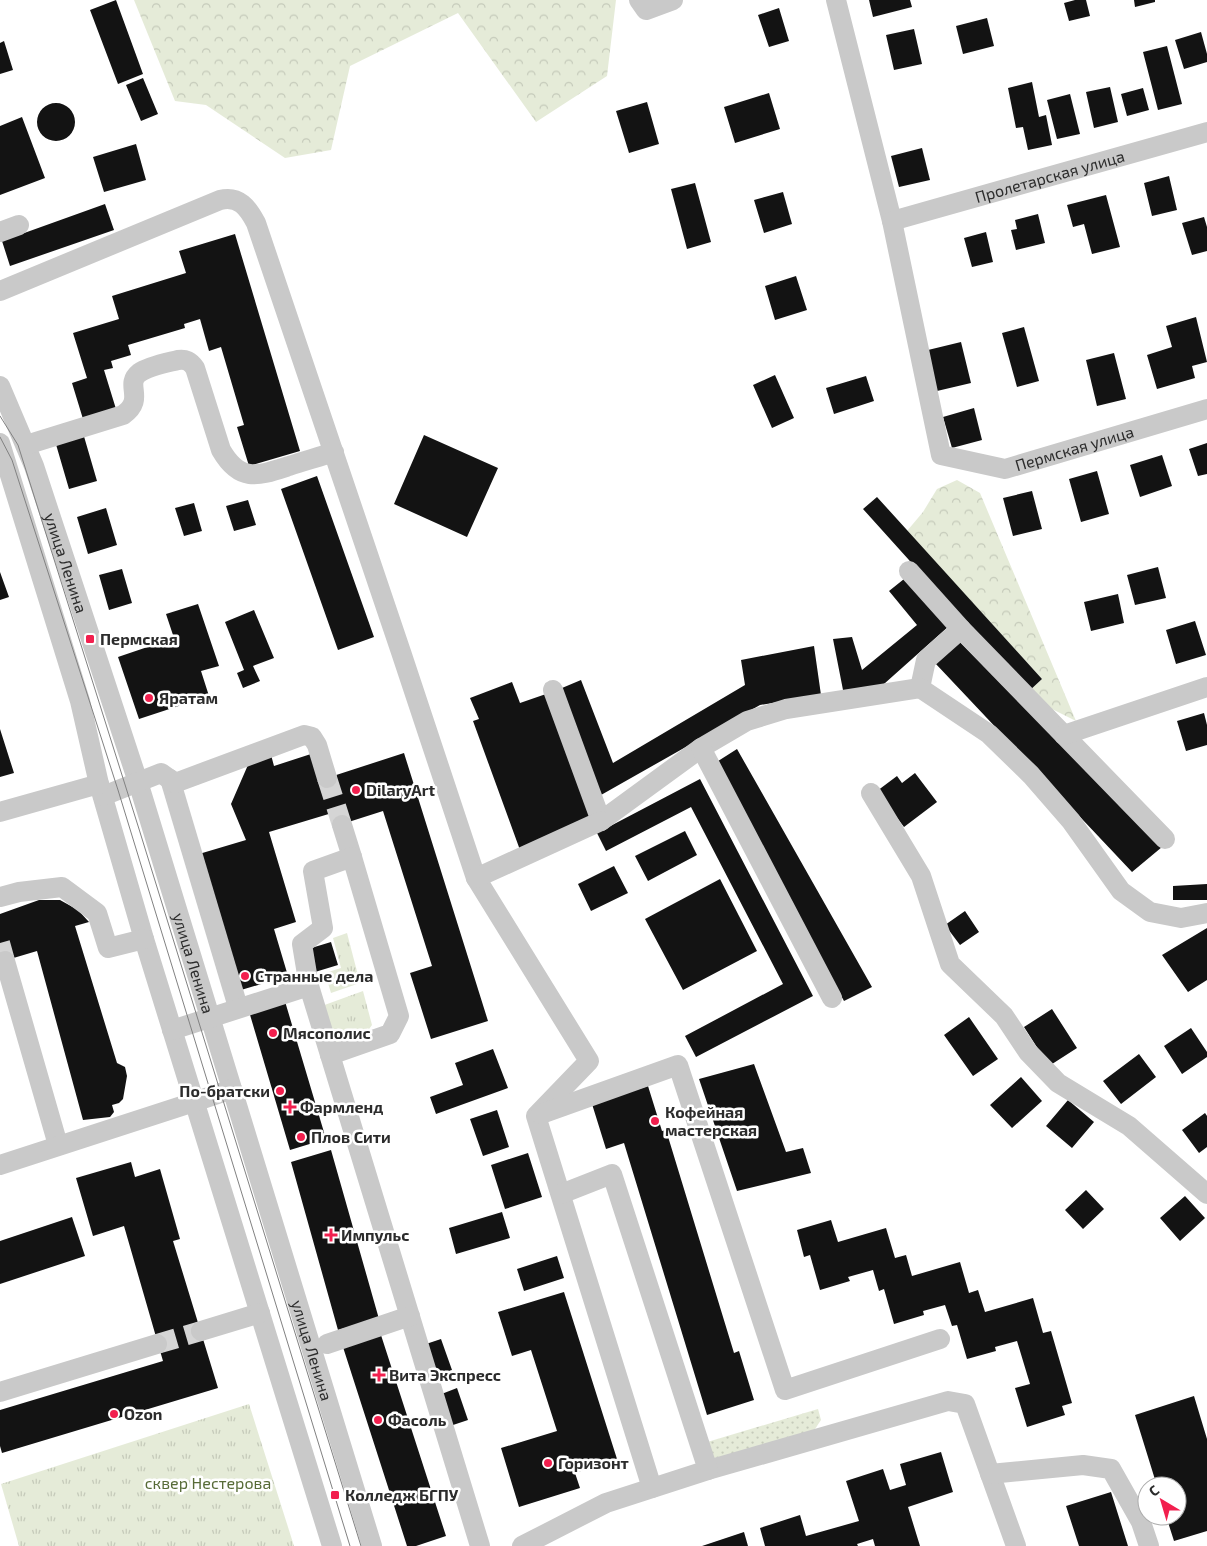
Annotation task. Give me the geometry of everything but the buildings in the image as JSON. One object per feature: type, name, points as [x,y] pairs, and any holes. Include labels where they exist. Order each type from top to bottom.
[{"type":"street","points":[[639,0],[646,10],[673,0]]},
{"type":"street","points":[[836,0],[892,221]]},
{"type":"street","name":"Пролетарская улица","points":[[892,221],[1207,132]]},
{"type":"street","points":[[0,291],[220,200],[232,198],[240,201],[250,213],[256,223],[334,452],[476,878],[589,1061],[536,1116]]},
{"type":"street","name":"Пермская улица","points":[[892,221],[941,455],[1005,469],[1207,409]]},
{"type":"street","points":[[0,232],[19,225]]},
{"type":"street","points":[[26,445],[123,415],[132,408],[136,397],[133,388],[134,382],[140,373],[184,359],[192,363],[195,368],[221,450],[236,469],[245,473],[260,475],[334,452]]},
{"type":"street","name":"улица Ленина","points":[[0,386],[26,445],[138,782],[372,1546]]},
{"type":"street","name":"улица Ленина","points":[[0,443],[80,701],[101,790],[144,939],[332,1546]]},
{"type":"street","points":[[909,571],[961,629],[1165,839]]},
{"type":"street","points":[[920,688],[926,660],[961,629]]},
{"type":"street","points":[[1064,735],[1207,687]]},
{"type":"street","points":[[476,878],[601,821],[701,748],[747,721],[786,709],[920,688],[989,734],[1031,775],[1071,821],[1122,891],[1150,912],[1181,918],[1207,913]]},
{"type":"street","points":[[553,690],[601,821]]},
{"type":"street","points":[[0,812],[138,782],[161,773],[175,783],[304,735],[312,737],[317,745],[327,778]]},
{"type":"street","points":[[701,748],[832,998]]},
{"type":"street","points":[[170,779],[238,1007]]},
{"type":"street","points":[[871,793],[921,876],[950,964],[1004,1016],[1028,1052],[1058,1083],[1129,1126],[1207,1194]]},
{"type":"street","points":[[330,1055],[390,1034],[399,1016],[342,824]]},
{"type":"street","points":[[352,857],[312,870],[323,928],[302,944],[309,986],[480,1546]]},
{"type":"street","points":[[0,897],[19,892],[62,887],[97,913],[108,948],[144,939]]},
{"type":"street","points":[[6,961],[58,1145]]},
{"type":"street","points":[[172,1030],[238,1007],[309,986]]},
{"type":"street","points":[[536,1116],[678,1066],[785,1390],[940,1339]]},
{"type":"street","points":[[0,1165],[232,1089]]},
{"type":"street","points":[[536,1116],[652,1488]]},
{"type":"street","points":[[561,1194],[612,1174],[708,1470]]},
{"type":"street","points":[[201,1331],[260,1313]]},
{"type":"street","points":[[327,1344],[410,1316]]},
{"type":"street","points":[[0,1392],[158,1344]]},
{"type":"street","points":[[522,1546],[606,1503],[708,1470],[948,1401],[965,1404],[1016,1546]]},
{"type":"street","points":[[990,1474],[1083,1465],[1111,1470],[1141,1522],[1149,1546]]},
{"type":"green space","points":[[134,0],[616,0],[607,76],[536,122],[458,13],[350,66],[331,150],[285,158],[206,105],[175,101]]},
{"type":"green space","points":[[957,480],[980,493],[1076,721],[1046,706],[1028,692],[1042,679],[907,531],[923,512],[937,489]]},
{"type":"green space","points":[[347,933],[360,983],[331,993],[325,973],[341,968],[333,938]]},
{"type":"green space","points":[[363,991],[372,1025],[367,1032],[329,1045],[319,1007]]},
{"type":"green space","name":"сквер Нестерова","points":[[249,1404],[294,1546],[19,1546],[1,1484]]},
{"type":"green space","points":[[818,1409],[821,1420],[811,1435],[711,1466],[704,1443]]},
{"type":"tunnel","points":[[327,778],[342,825]]},
{"type":"tunnel","points":[[0,943],[5,961]]},
{"type":"tunnel","points":[[157,1344],[201,1331]]},
{"type":"tram line","points":[[0,416],[18,445],[361,1546]]},
{"type":"tram line","points":[[0,437],[12,460],[118,790],[350,1546]]},
{"type":"place","name":"Пермская","points":[[90,639]]},
{"type":"place","name":"Яратам","points":[[149,698]]},
{"type":"place","name":"DilaryArt","points":[[356,790]]},
{"type":"place","name":"Странные дела","points":[[245,976]]},
{"type":"place","name":"Мясополис","points":[[273,1033]]},
{"type":"place","name":"По-братски","points":[[280,1091]]},
{"type":"place","name":"Фармленд","points":[[290,1107]]},
{"type":"place","name":"Кофейная мастерская","points":[[655,1121]]},
{"type":"place","name":"Плов Сити","points":[[301,1137]]},
{"type":"place","name":"Импульс","points":[[331,1235]]},
{"type":"place","name":"Вита Экспресс","points":[[379,1375]]},
{"type":"place","name":"Ozon","points":[[114,1414]]},
{"type":"place","name":"Фасоль","points":[[378,1420]]},
{"type":"place","name":"Горизонт","points":[[548,1463]]},
{"type":"place","name":"Колледж БГПУ","points":[[335,1495]]}]
